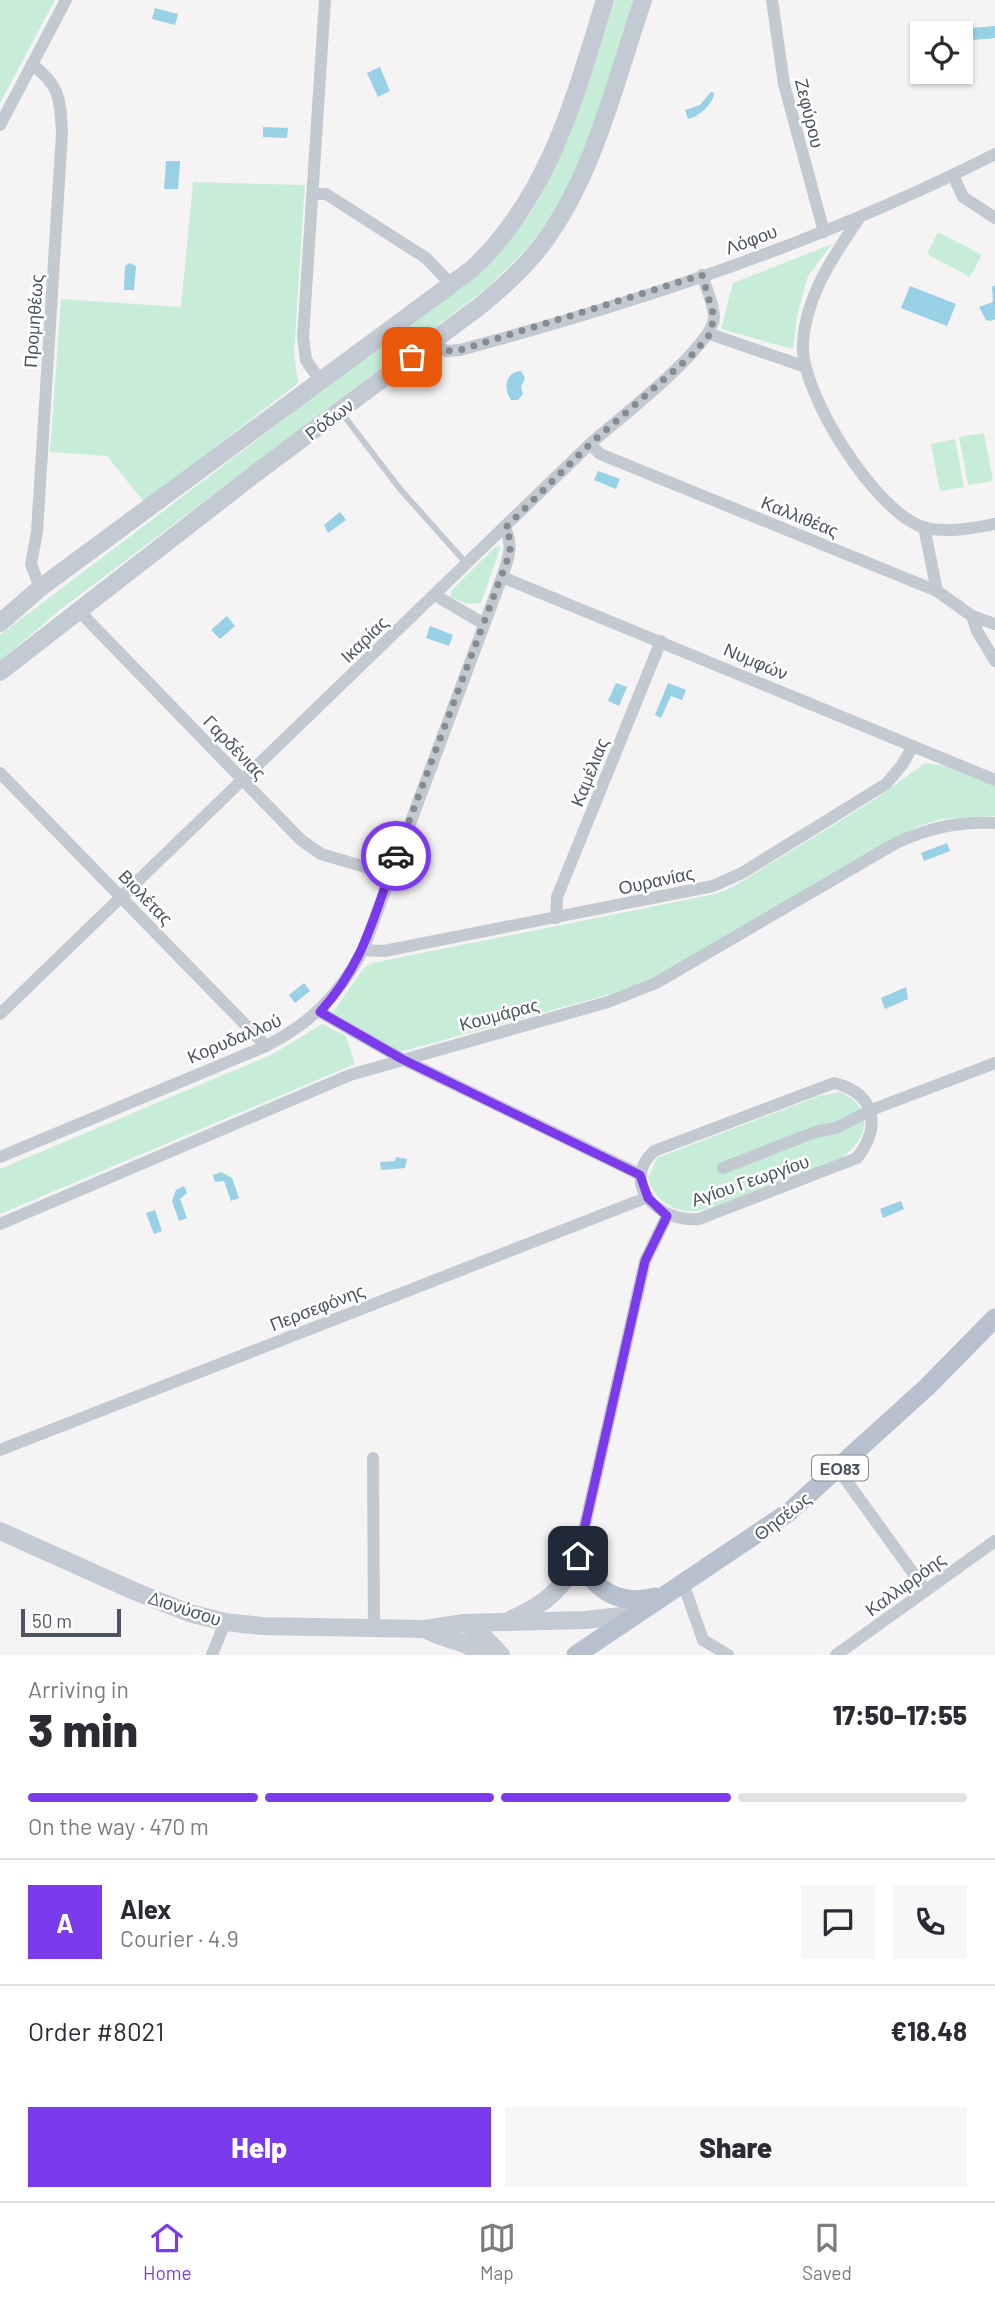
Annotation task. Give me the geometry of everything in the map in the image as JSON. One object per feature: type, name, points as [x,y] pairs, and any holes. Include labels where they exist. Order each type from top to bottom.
[{"type":"main road","name":"Θησέως","points":[[577,1655],[631,1615],[750,1541],[838,1469],[995,1318]]},
{"type":"main road","points":[[578,1556],[586,1573],[604,1592],[632,1600],[666,1594]]},
{"type":"street","points":[[0,125],[66,0]]},
{"type":"street","points":[[319,379],[306,360],[303,337],[325,0]]},
{"type":"street","points":[[0,622],[40,588],[319,379],[451,284],[492,250],[510,227],[552,156],[605,0]]},
{"type":"street","name":"Ρόδων","points":[[0,672],[430,344],[514,276],[548,234],[569,201],[591,154],[643,0]]},
{"type":"street","name":"Ζεφύρου","points":[[772,0],[784,84],[824,232]]},
{"type":"street","name":"Προμηθέως","points":[[32,65],[51,79],[59,96],[62,133],[37,531],[31,564],[40,588]]},
{"type":"street","name":"Λόφου","points":[[430,344],[446,351],[460,350],[702,275],[824,232],[953,176],[995,154]]},
{"type":"street","points":[[953,176],[963,197],[995,218]]},
{"type":"street","points":[[314,194],[326,194],[426,258],[451,284]]},
{"type":"street","points":[[860,217],[824,270],[803,341],[803,366],[830,427],[860,471],[897,512],[924,527],[959,530],[995,524]]},
{"type":"street","points":[[702,275],[714,317],[710,334],[803,366]]},
{"type":"street","name":"Ικαρίας","points":[[0,1014],[590,444],[693,354],[710,334]]},
{"type":"street","name":"Καλλιθέας","points":[[590,444],[600,454],[937,591],[972,616],[995,624]]},
{"type":"street","points":[[924,527],[937,591]]},
{"type":"street","name":"Κορυδαλλού","points":[[0,1157],[266,1046],[297,1030],[320,1012],[343,984],[363,950],[389,874],[502,577],[510,553],[510,539],[505,528]]},
{"type":"street","name":"Νυμφών","points":[[502,577],[995,780]]},
{"type":"street","points":[[435,595],[484,624]]},
{"type":"street","name":"Γαρδένιας","points":[[78,610],[301,840],[321,854],[389,874]]},
{"type":"street","points":[[972,616],[981,639],[995,660]]},
{"type":"street","name":"Καμέλιας","points":[[556,918],[557,897],[661,641]]},
{"type":"street","name":"Ουρανίας","points":[[363,950],[384,951],[713,886],[742,873],[886,784],[913,746]]},
{"type":"street","name":"Βιολέτας","points":[[0,773],[266,1046]]},
{"type":"street","name":"Κουμάρας","points":[[0,1224],[312,1091],[402,1059],[608,1002],[656,983],[895,843],[924,830],[950,824],[995,823]]},
{"type":"street","points":[[320,1012],[402,1059],[640,1175]]},
{"type":"street","points":[[723,1168],[815,1132],[836,1128],[871,1110],[995,1063]]},
{"type":"street","points":[[508,1621],[550,1599],[562,1586],[578,1556],[645,1261],[667,1216],[648,1198],[640,1175],[645,1162],[654,1151],[834,1083],[852,1087],[871,1110]]},
{"type":"street","name":"Αγίου Γεωργίου","points":[[667,1216],[681,1221],[699,1219],[857,1158],[866,1146],[872,1130],[871,1110]]},
{"type":"street","name":"Περσεφόνης","points":[[0,1450],[648,1198]]},
{"type":"street","points":[[373,1458],[374,1628]]},
{"type":"street","points":[[838,1469],[926,1591]]},
{"type":"street","name":"Διονύσου","points":[[0,1531],[134,1591],[189,1613],[225,1622],[425,1629],[464,1623],[585,1620],[631,1615]]},
{"type":"street","name":"Καλλιρρόης","points":[[836,1655],[995,1541]]},
{"type":"street","points":[[684,1583],[703,1640],[728,1655]]},
{"type":"street","points":[[212,1655],[225,1622]]},
{"type":"street","points":[[464,1623],[490,1642],[501,1655]]},
{"type":"street","name":"Διονύσου","points":[[425,1629],[467,1644],[480,1655]]},
{"type":"lane","points":[[340,411],[400,489],[467,564]]},
{"type":"green space","points":[[0,0],[55,0],[0,103]]},
{"type":"green space","points":[[615,0],[634,0],[594,126],[567,187],[551,215],[521,254],[487,288],[60,610],[0,661],[0,635],[460,286],[511,238],[536,204],[560,156]]},
{"type":"green space","points":[[193,182],[305,185],[294,353],[298,383],[144,502],[107,456],[50,452],[61,299],[181,307]]},
{"type":"green space","points":[[938,232],[982,255],[970,277],[927,254]]},
{"type":"green space","points":[[832,244],[808,276],[797,316],[793,349],[721,329],[733,283]]},
{"type":"green space","points":[[984,433],[993,481],[968,485],[959,437]]},
{"type":"green space","points":[[955,439],[964,487],[940,491],[931,444]]},
{"type":"green space","points":[[501,546],[481,603],[467,604],[451,597],[451,591],[495,547]]},
{"type":"green space","points":[[925,763],[945,766],[995,786],[995,816],[941,819],[917,827],[656,978],[632,988],[400,1052],[333,1012],[363,969],[372,963],[715,894],[733,887],[874,800]]},
{"type":"green space","points":[[322,1024],[346,1036],[355,1064],[0,1214],[0,1169],[273,1054]]},
{"type":"green space","points":[[840,1092],[859,1106],[864,1124],[857,1142],[840,1159],[738,1200],[699,1211],[686,1211],[667,1204],[657,1196],[650,1184],[648,1178],[657,1158],[819,1096]]},
{"type":"water","points":[[155,8],[178,14],[175,25],[152,19]]},
{"type":"water","points":[[995,26],[995,38],[974,40],[973,28]]},
{"type":"water","points":[[380,67],[390,91],[378,97],[367,73]]},
{"type":"water","points":[[711,92],[714,93],[709,105],[697,116],[688,119],[685,110],[700,105]]},
{"type":"water","points":[[263,127],[288,128],[287,138],[263,137]]},
{"type":"water","points":[[166,161],[180,161],[178,189],[164,189]]},
{"type":"water","points":[[130,263],[136,266],[134,290],[124,290],[125,266]]},
{"type":"water","points":[[995,285],[995,319],[990,321],[986,320],[979,307],[993,302],[992,287]]},
{"type":"water","points":[[910,286],[956,304],[947,326],[901,308]]},
{"type":"water","points":[[521,371],[525,378],[521,387],[523,394],[518,400],[511,400],[507,382],[512,374]]},
{"type":"water","points":[[598,471],[620,479],[616,489],[594,480]]},
{"type":"water","points":[[340,512],[346,520],[328,533],[324,525]]},
{"type":"water","points":[[227,616],[235,626],[220,639],[211,630]]},
{"type":"water","points":[[430,626],[453,635],[449,646],[426,638]]},
{"type":"water","points":[[616,683],[627,687],[619,706],[608,701]]},
{"type":"water","points":[[668,683],[686,690],[682,700],[671,696],[661,718],[655,715]]},
{"type":"water","points":[[947,843],[950,851],[924,861],[921,853]]},
{"type":"water","points":[[304,983],[310,991],[295,1003],[289,995]]},
{"type":"water","points":[[906,987],[908,999],[885,1009],[881,998]]},
{"type":"water","points":[[396,1157],[407,1159],[405,1168],[381,1170],[380,1162],[395,1161]]},
{"type":"water","points":[[221,1172],[232,1178],[239,1198],[231,1201],[224,1181],[215,1182],[213,1175]]},
{"type":"water","points":[[184,1186],[187,1193],[180,1199],[187,1218],[179,1221],[172,1201],[176,1190]]},
{"type":"water","points":[[901,1201],[904,1209],[883,1218],[880,1209]]},
{"type":"water","points":[[155,1210],[162,1231],[154,1234],[146,1213]]},
{"type":"way so far","points":[[396,856],[510,553],[510,539],[505,528],[590,444],[693,354],[710,334],[714,317],[702,275],[513,336],[460,350],[446,351],[430,344],[412,357]]},
{"type":"route","points":[[396,856],[363,950],[351,973],[320,1012],[402,1059],[640,1175],[648,1198],[655,1208],[667,1216],[645,1261],[578,1556]]}]
